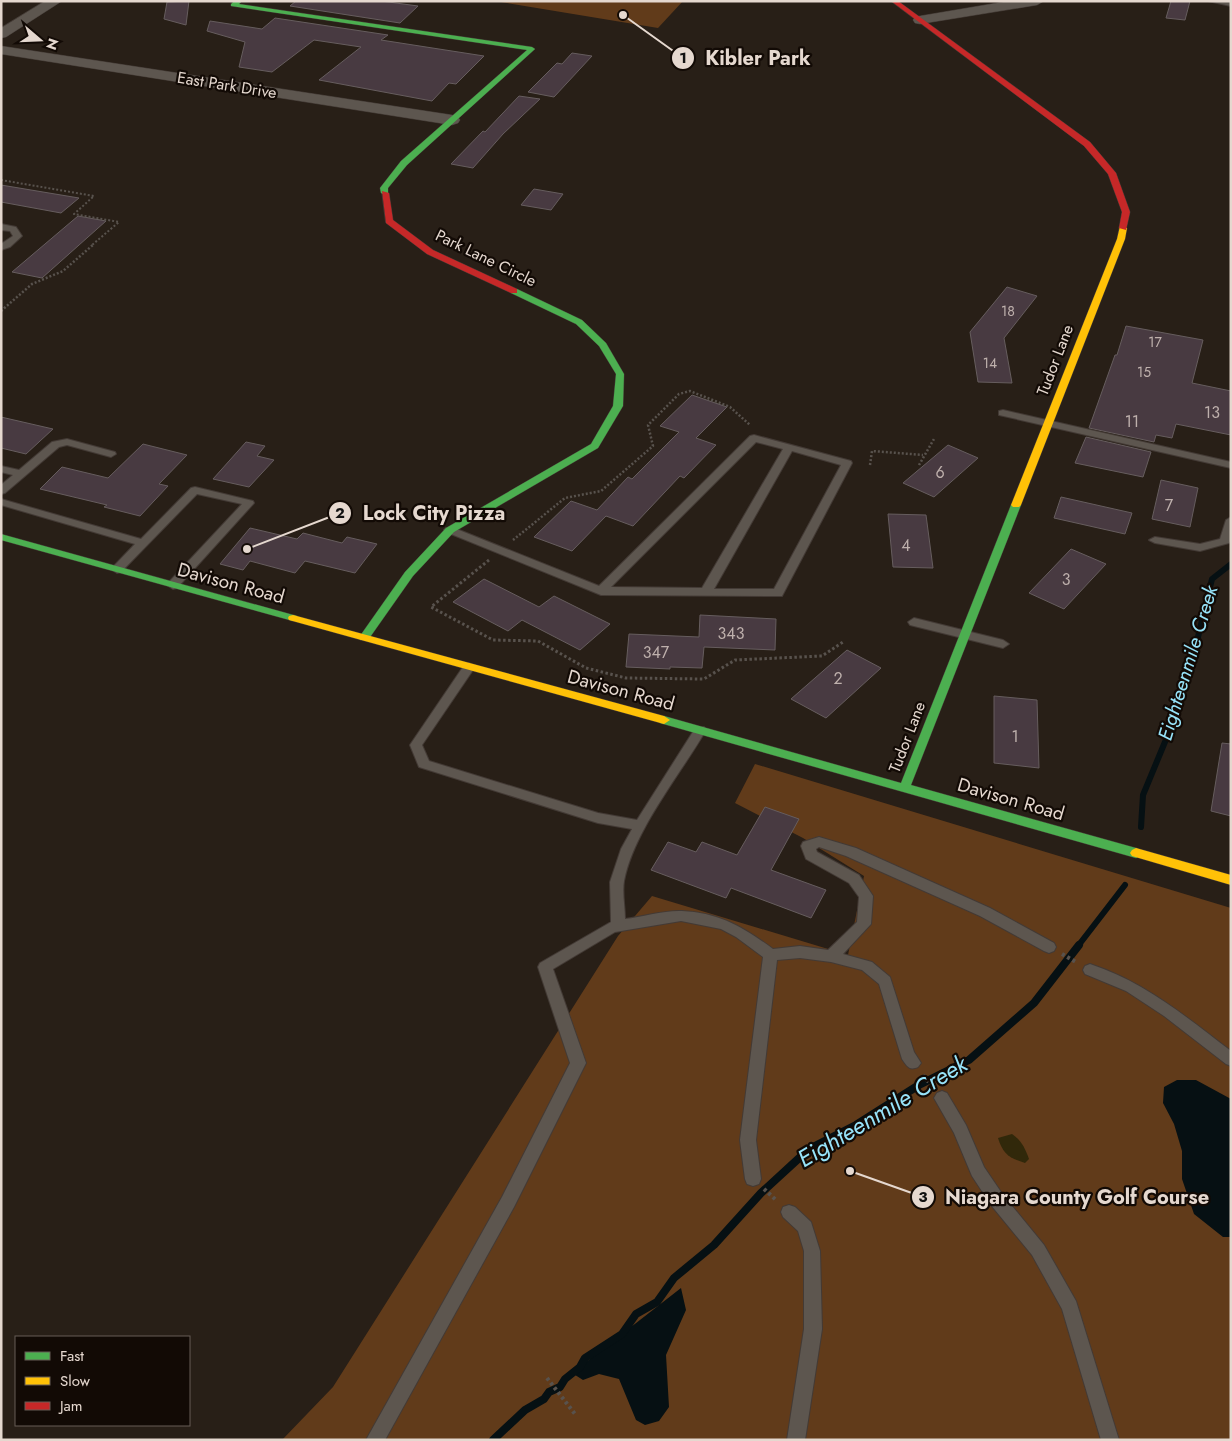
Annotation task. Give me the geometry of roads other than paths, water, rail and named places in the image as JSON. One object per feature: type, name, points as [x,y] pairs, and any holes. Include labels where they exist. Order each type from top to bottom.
[{"type":"street","points":[[1,34],[55,1]]},
{"type":"street","name":"Park Lane Circle","points":[[239,1],[233,5],[532,49],[404,162],[384,188],[389,222],[430,252],[579,322],[602,345],[620,374],[618,406],[594,446],[450,530],[409,574],[364,638]]},
{"type":"street","name":"Tudor Lane","points":[[894,1],[1087,144],[1112,174],[1126,212],[1121,238],[905,787]]},
{"type":"street","points":[[920,20],[1037,1]]},
{"type":"street","name":"East Park Drive","points":[[1,50],[452,120]]},
{"type":"street","name":"Davison Road","points":[[1,537],[905,787],[1231,880]]},
{"type":"lane","points":[[1210,1],[1231,4]]},
{"type":"lane","points":[[1,227],[13,229],[18,236],[7,245],[1,247]]},
{"type":"lane","points":[[1003,413],[1231,465]]},
{"type":"lane","points":[[450,530],[601,591],[778,593],[847,462],[754,438],[601,591]]},
{"type":"lane","points":[[1,491],[56,444],[67,442],[111,454]]},
{"type":"lane","points":[[706,592],[789,447]]},
{"type":"lane","points":[[1,469],[20,474]]},
{"type":"lane","points":[[117,569],[195,490],[249,503],[173,585]]},
{"type":"lane","points":[[1,502],[144,543]]},
{"type":"lane","points":[[1156,540],[1200,548],[1226,541],[1231,520]]},
{"type":"lane","points":[[914,622],[1003,644]]},
{"type":"lane","points":[[469,667],[416,745],[424,764],[598,818],[640,825]]},
{"type":"lane","points":[[618,926],[617,882],[628,849],[640,825],[700,730]]},
{"type":"lane","points":[[831,956],[864,924],[866,896],[854,879],[811,855],[808,846],[819,842],[851,852],[976,908],[1049,947]]},
{"type":"lane","points":[[375,1440],[508,1202],[578,1063],[545,967],[612,927],[681,916],[724,924],[741,933],[770,955],[800,952],[831,956],[867,966],[885,982],[907,1054],[913,1063]]},
{"type":"lane","points":[[753,1179],[748,1140],[770,955]]},
{"type":"lane","points":[[1090,970],[1131,987],[1169,1012],[1231,1060]]},
{"type":"lane","points":[[942,1098],[960,1130],[978,1171],[997,1200],[1038,1250],[1070,1307],[1110,1440]]},
{"type":"lane","points":[[789,1212],[804,1227],[812,1251],[813,1329],[796,1440]]},
{"type":"waterway","name":"Eighteenmile Creek","points":[[1141,827],[1143,795],[1172,725],[1187,667],[1191,666],[1212,579],[1231,564]]},
{"type":"waterway","name":"Eighteenmile Creek","points":[[1078,946],[1125,885]]},
{"type":"waterway","name":"Eighteenmile Creek","points":[[493,1440],[525,1410],[544,1399],[549,1392],[560,1387],[565,1379],[580,1367],[585,1358],[622,1334],[636,1314],[657,1302],[674,1278],[714,1245],[761,1193],[809,1149],[856,1125],[919,1085],[969,1060],[1034,1003],[1079,945]]},
{"type":"place","name":"Kibler Park","points":[[623,15]]},
{"type":"place","name":"Lock City Pizza","points":[[247,549]]},
{"type":"place","name":"Niagara County Golf Course","points":[[850,1171]]}]
